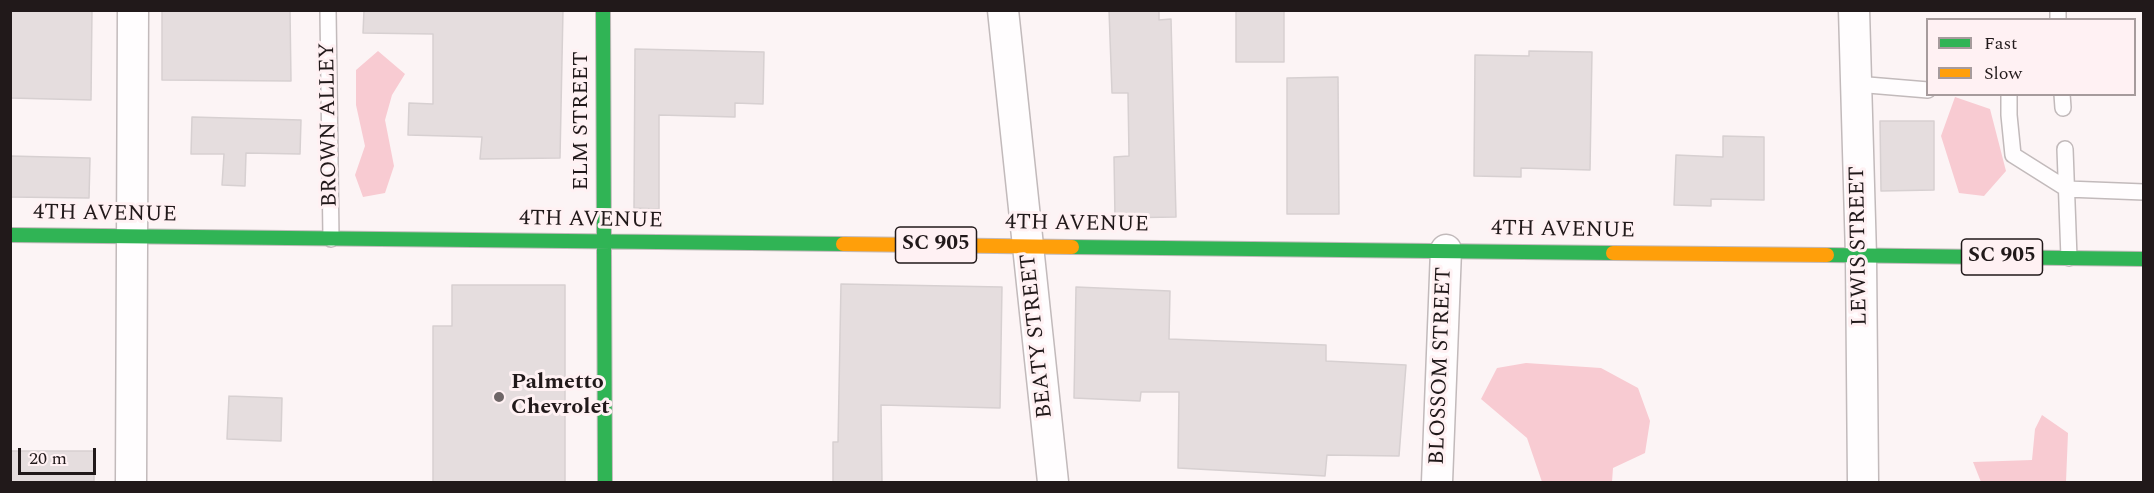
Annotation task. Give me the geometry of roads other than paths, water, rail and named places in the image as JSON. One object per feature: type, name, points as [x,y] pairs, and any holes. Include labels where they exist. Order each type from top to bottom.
[{"type":"main road","name":"ELM STREET","points":[[603,10],[605,483]]},
{"type":"main road","name":"4TH AVENUE","points":[[10,235],[2144,259]]},
{"type":"street","points":[[131,483],[133,10]]},
{"type":"street","name":"BEATY STREET","points":[[1003,10],[1053,483]]},
{"type":"street","name":"LEWIS STREET","points":[[1854,10],[1861,256],[1863,483]]},
{"type":"street","name":"BLOSSOM STREET","points":[[1437,483],[1446,250]]},
{"type":"lane","name":"BROWN ALLEY","points":[[328,10],[331,239]]},
{"type":"lane","points":[[1856,84],[1926,90]]},
{"type":"lane","points":[[2009,96],[2013,155],[2067,189],[2144,192]]},
{"type":"lane","points":[[2065,149],[2069,258]]},
{"type":"place","name":"Palmetto Chevrolet","points":[[499,397]]}]
